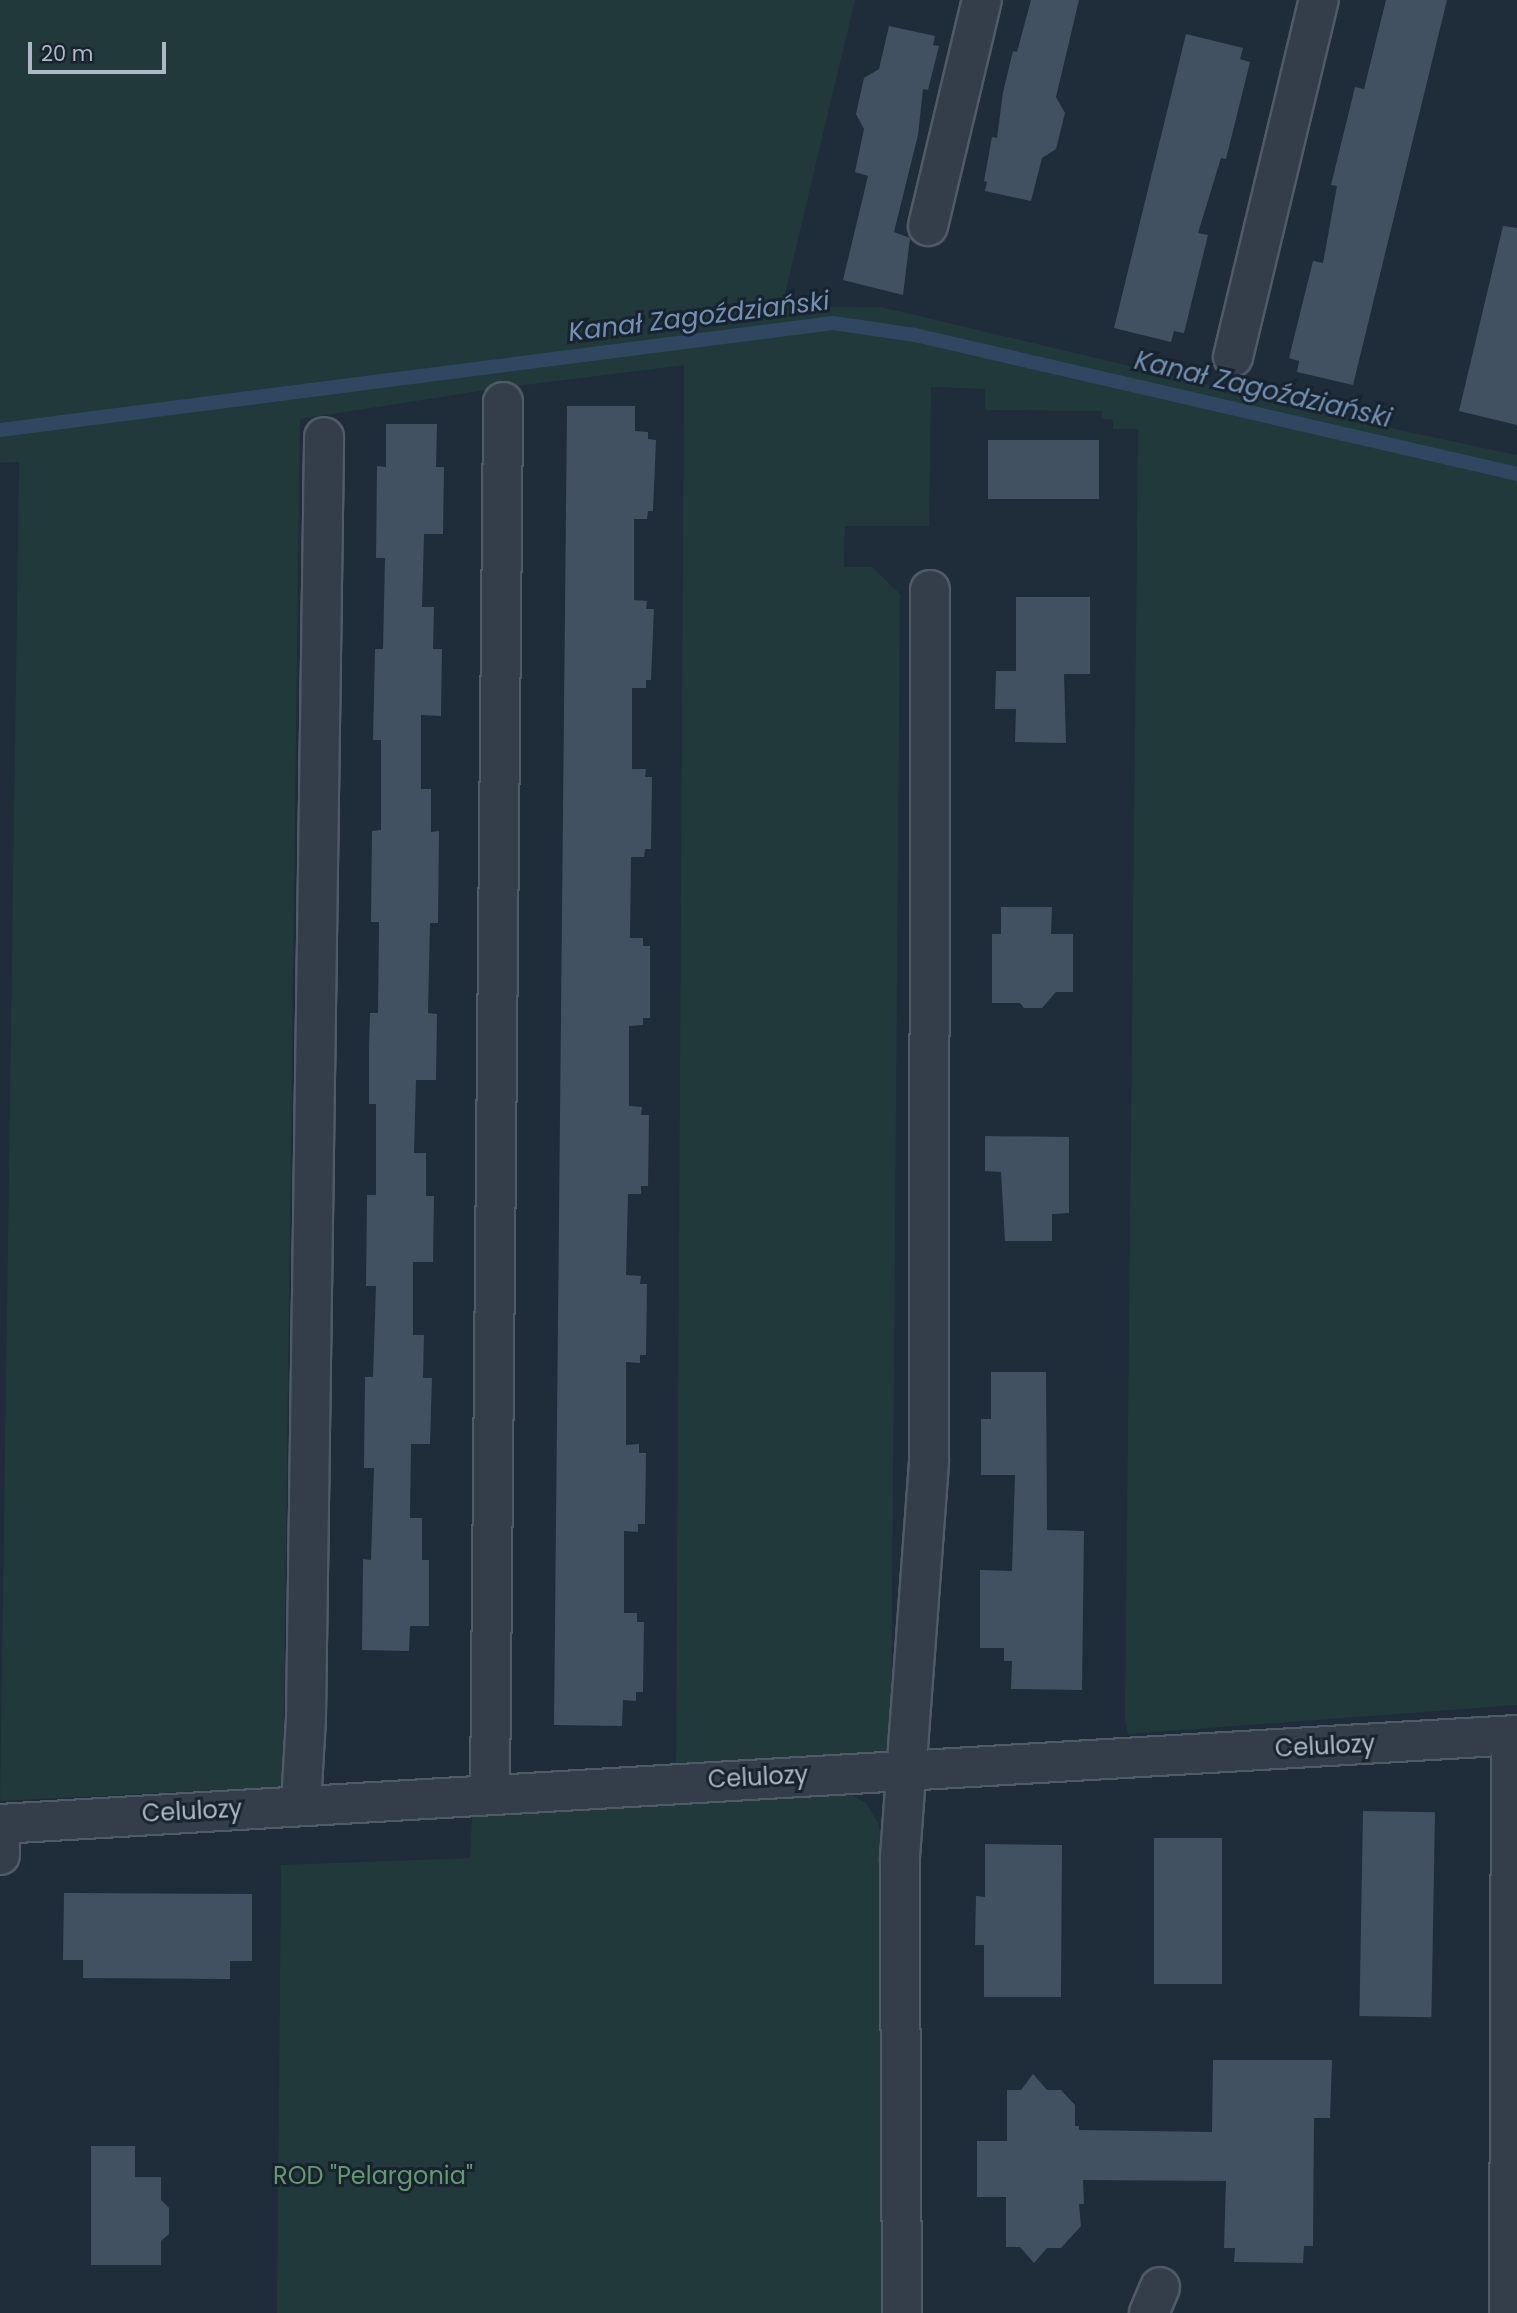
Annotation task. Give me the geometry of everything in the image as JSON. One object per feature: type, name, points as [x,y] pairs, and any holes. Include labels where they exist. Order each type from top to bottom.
[{"type":"street","points":[[928,226],[982,0]]},
{"type":"street","points":[[1233,356],[1319,0]]},
{"type":"street","points":[[491,1793],[503,402]]},
{"type":"street","points":[[301,1805],[306,1717],[324,437]]},
{"type":"street","points":[[902,2313],[900,1857],[929,1462],[930,590]]},
{"type":"street","points":[[1509,2313],[1514,1735]]},
{"type":"street","name":"Celulozy","points":[[0,1824],[907,1768],[1514,1735]]},
{"type":"street","points":[[0,1824],[0,1856]]},
{"type":"green space","points":[[0,0],[855,0],[782,306],[881,307],[1404,431],[1517,455],[1517,1705],[1128,1734],[1125,1721],[1138,429],[1113,429],[1113,420],[1102,419],[1102,411],[985,410],[985,389],[931,387],[929,526],[845,526],[844,567],[872,567],[900,594],[891,1751],[676,1764],[684,365],[486,390],[300,419],[283,1787],[0,1801],[19,462],[0,463]]},
{"type":"green space","name":"ROD \"Pelargonia\"","points":[[851,1794],[867,1804],[878,1823],[885,1856],[884,2313],[277,2313],[281,1865],[470,1858],[472,1814]]},
{"type":"building","points":[[1031,0],[1079,0],[1056,97],[1065,113],[1056,149],[1042,158],[1031,201],[985,191],[987,182],[984,181],[992,137],[997,138],[1003,92],[1013,51],[1017,52]]},
{"type":"building","points":[[1386,0],[1447,0],[1353,385],[1297,372],[1299,361],[1289,358],[1313,261],[1323,263],[1337,186],[1331,185],[1355,87],[1364,89]]},
{"type":"building","points":[[889,26],[935,36],[933,45],[939,46],[928,90],[923,89],[918,135],[894,232],[910,238],[903,295],[843,280],[868,176],[855,172],[864,129],[856,114],[864,78],[879,69]]},
{"type":"building","points":[[1186,34],[1243,48],[1240,59],[1250,62],[1226,159],[1221,158],[1198,233],[1208,235],[1184,333],[1174,331],[1171,342],[1114,328]]},
{"type":"building","points":[[1503,226],[1517,228],[1517,425],[1459,411]]},
{"type":"building","points":[[567,406],[635,406],[635,431],[648,432],[648,439],[656,440],[653,511],[648,511],[647,519],[634,519],[634,600],[647,601],[646,609],[654,609],[651,680],[646,680],[646,688],[632,688],[632,769],[646,769],[645,777],[652,777],[651,849],[645,849],[644,857],[631,857],[630,938],[643,938],[643,946],[650,946],[650,1018],[643,1018],[643,1025],[629,1026],[629,1106],[642,1107],[641,1115],[649,1115],[648,1186],[641,1186],[641,1194],[628,1194],[626,1275],[641,1276],[640,1284],[647,1284],[646,1355],[640,1355],[640,1363],[626,1362],[626,1445],[639,1444],[639,1453],[646,1453],[645,1524],[638,1524],[638,1532],[624,1531],[624,1613],[637,1613],[637,1622],[644,1622],[643,1692],[636,1692],[636,1701],[623,1700],[622,1726],[554,1725]]},
{"type":"building","points":[[386,424],[437,424],[436,467],[444,467],[443,534],[424,534],[422,607],[434,607],[433,649],[442,649],[441,716],[421,715],[421,789],[431,789],[431,832],[439,831],[438,923],[430,923],[428,1013],[437,1014],[436,1080],[416,1080],[414,1153],[426,1153],[426,1196],[434,1196],[433,1262],[413,1262],[413,1335],[424,1335],[423,1378],[432,1378],[430,1444],[411,1444],[410,1518],[422,1518],[422,1560],[429,1560],[429,1626],[410,1626],[409,1651],[362,1650],[363,1559],[371,1560],[374,1468],[364,1468],[365,1377],[373,1377],[376,1286],[366,1286],[367,1195],[376,1195],[376,1104],[369,1104],[369,1050],[370,1013],[378,1013],[379,922],[371,922],[372,831],[381,830],[381,740],[373,740],[375,649],[383,649],[385,558],[376,558],[377,466],[386,467]]},
{"type":"building","points":[[988,440],[1099,440],[1099,499],[988,499]]},
{"type":"building","points":[[1016,597],[1090,597],[1090,674],[1064,674],[1066,743],[1015,742],[1016,709],[995,709],[996,671],[1016,671]]},
{"type":"building","points":[[1001,907],[1052,907],[1051,934],[1073,934],[1073,992],[1056,992],[1042,1008],[1024,1008],[1020,1003],[992,1003],[992,934],[1001,934]]},
{"type":"building","points":[[985,1136],[1069,1137],[1069,1213],[1052,1214],[1052,1241],[1005,1241],[1001,1172],[985,1171]]},
{"type":"building","points":[[991,1372],[1046,1372],[1047,1530],[1084,1531],[1082,1690],[1011,1689],[1012,1661],[1004,1661],[1004,1648],[980,1648],[980,1570],[1012,1571],[1015,1475],[981,1475],[981,1419],[991,1419]]},
{"type":"building","points":[[1363,1811],[1435,1812],[1431,2017],[1359,2016]]},
{"type":"building","points":[[1154,1838],[1222,1838],[1222,1984],[1154,1984]]},
{"type":"building","points":[[985,1844],[1062,1845],[1061,1997],[984,1997],[984,1945],[975,1945],[976,1896],[985,1897]]},
{"type":"building","points":[[64,1893],[252,1894],[252,1961],[230,1961],[230,1979],[83,1978],[83,1960],[63,1960]]},
{"type":"building","points":[[1213,2060],[1332,2060],[1330,2118],[1314,2118],[1313,2246],[1304,2246],[1303,2263],[1234,2262],[1235,2248],[1224,2248],[1226,2181],[1083,2180],[1084,2204],[1079,2204],[1081,2226],[1061,2248],[1047,2248],[1034,2263],[1020,2247],[1006,2247],[1006,2197],[977,2197],[977,2141],[1007,2141],[1007,2090],[1021,2090],[1033,2074],[1047,2090],[1061,2090],[1075,2105],[1075,2126],[1079,2126],[1079,2130],[1212,2132]]},
{"type":"building","points":[[91,2146],[135,2146],[135,2177],[161,2177],[161,2200],[169,2208],[169,2234],[161,2241],[161,2265],[91,2265]]},
{"type":"waterway","name":"Kanał Zagoździański","points":[[0,430],[833,323],[915,335],[1517,474]]}]
